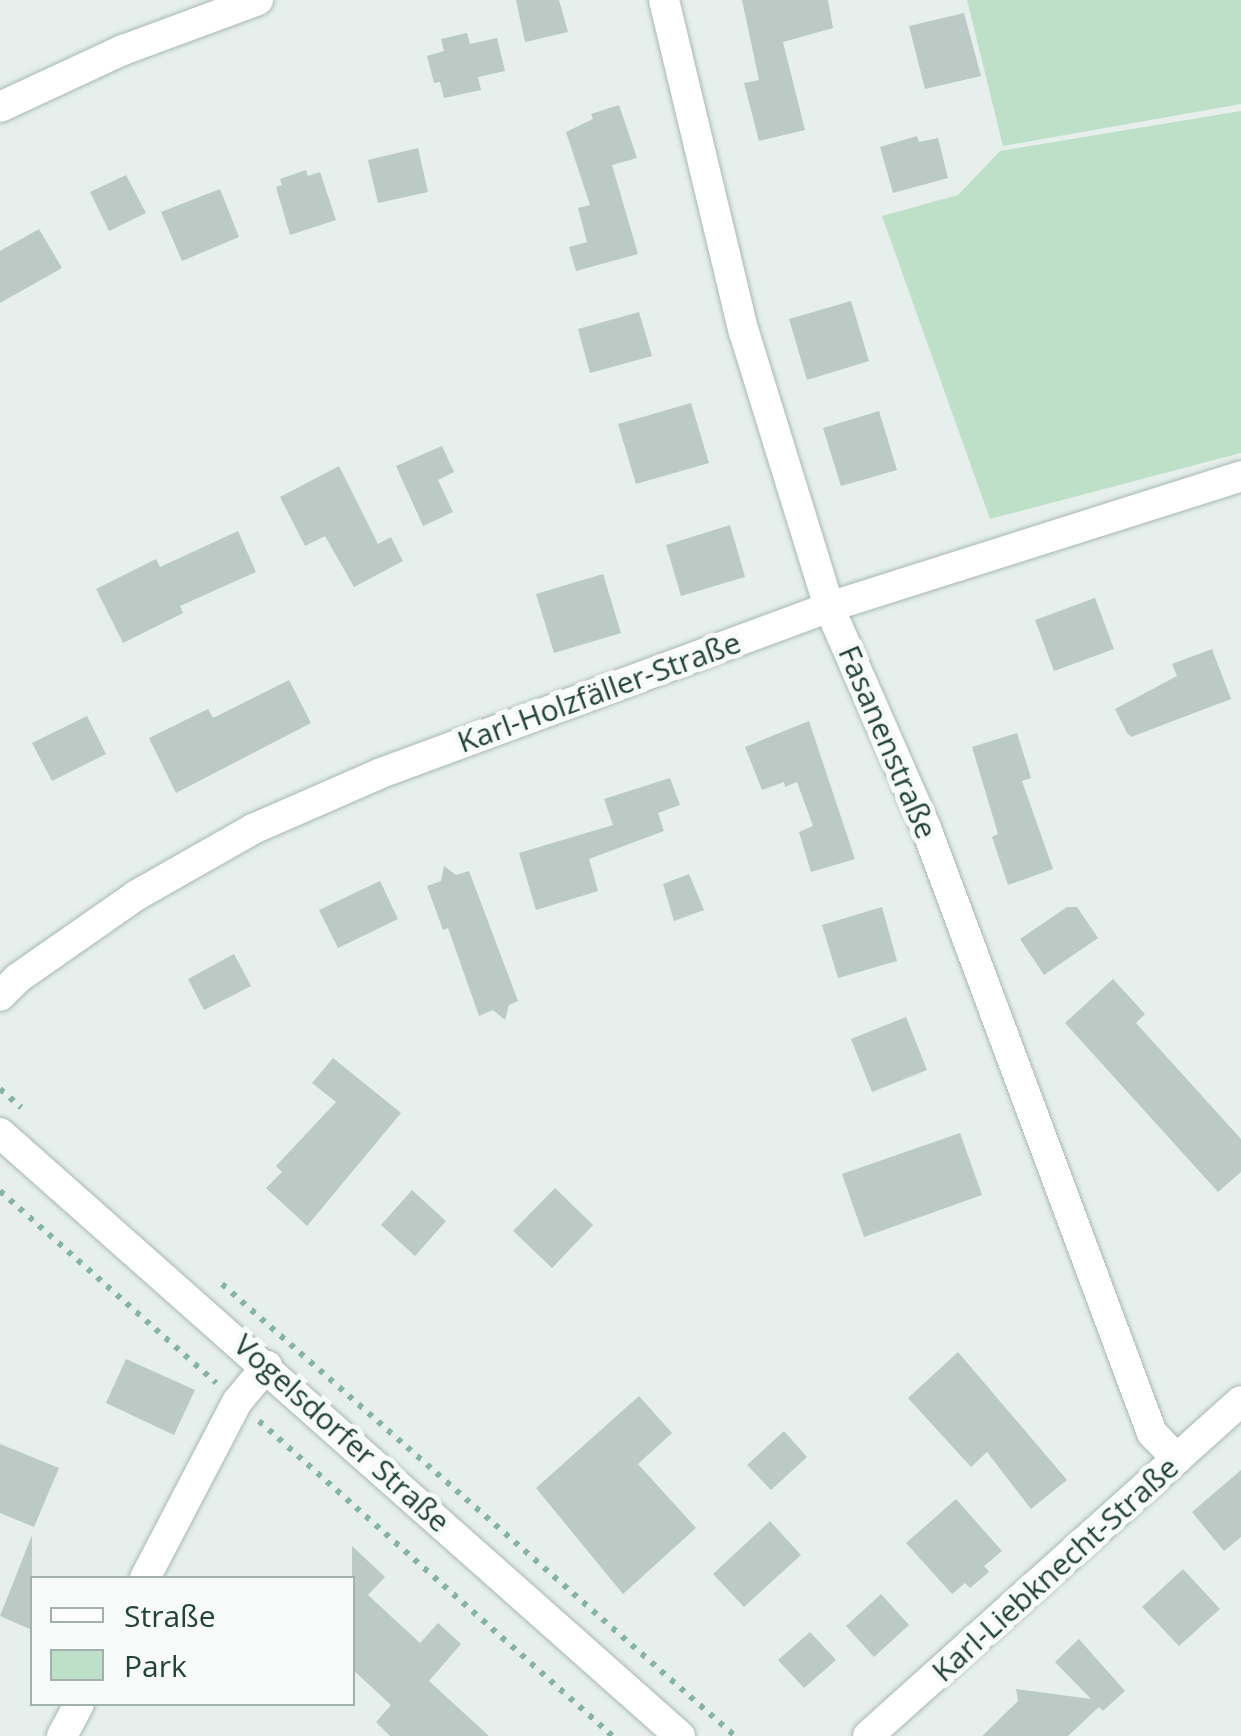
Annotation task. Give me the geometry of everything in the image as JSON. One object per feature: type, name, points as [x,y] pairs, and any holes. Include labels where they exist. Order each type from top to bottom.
[{"type":"street","points":[[0,107],[123,50],[258,0]]},
{"type":"street","name":"Fasanenstraße","points":[[664,0],[744,332],[830,607],[926,828],[1152,1432],[1176,1460]]},
{"type":"street","name":"Karl-Holzfäller-Straße","points":[[0,996],[18,978],[137,895],[254,830],[381,773],[830,607],[1241,476]]},
{"type":"street","name":"Vogelsdorfer Straße","points":[[0,1133],[680,1736]]},
{"type":"street","points":[[146,1576],[237,1402],[267,1366]]},
{"type":"street","name":"Karl-Liebknecht-Straße","points":[[868,1736],[1241,1401]]},
{"type":"street","points":[[62,1736],[78,1706]]},
{"type":"path","points":[[0,1088],[30,1114]]},
{"type":"path","points":[[0,1191],[613,1736]]},
{"type":"path","points":[[220,1282],[735,1736]]},
{"type":"green space","points":[[967,0],[1241,0],[1241,104],[1003,146]]},
{"type":"green space","points":[[1241,111],[1241,453],[990,519],[882,216],[958,195],[1000,151]]},
{"type":"building","points":[[516,0],[559,0],[568,32],[525,42]]},
{"type":"building","points":[[742,0],[828,0],[833,28],[783,42],[805,130],[759,141],[744,83],[759,80]]},
{"type":"building","points":[[964,13],[981,76],[925,89],[909,26]]},
{"type":"building","points":[[467,33],[470,44],[497,38],[505,71],[478,77],[481,90],[444,98],[440,82],[434,83],[427,56],[444,51],[441,39]]},
{"type":"building","points":[[619,105],[637,158],[612,165],[638,254],[576,271],[569,247],[587,242],[578,208],[590,205],[566,132],[593,119],[591,114]]},
{"type":"building","points":[[917,136],[919,142],[938,138],[948,178],[893,193],[880,147]]},
{"type":"building","points":[[418,148],[428,192],[378,203],[368,160]]},
{"type":"building","points":[[306,170],[308,176],[320,172],[336,220],[290,235],[276,187],[282,185],[280,179]]},
{"type":"building","points":[[126,175],[146,213],[109,231],[90,192]]},
{"type":"building","points":[[220,189],[239,237],[182,261],[161,212]]},
{"type":"building","points":[[39,229],[62,268],[0,303],[0,251]]},
{"type":"building","points":[[851,301],[869,361],[807,380],[789,319]]},
{"type":"building","points":[[639,312],[652,356],[590,373],[578,329]]},
{"type":"building","points":[[691,403],[709,463],[636,484],[618,424]]},
{"type":"building","points":[[879,411],[897,470],[841,486],[823,428]]},
{"type":"building","points":[[442,446],[454,472],[438,480],[453,512],[423,526],[396,466]]},
{"type":"building","points":[[339,466],[378,544],[391,537],[403,561],[354,587],[325,536],[305,546],[280,497]]},
{"type":"building","points":[[730,525],[745,577],[681,596],[666,545]]},
{"type":"building","points":[[238,531],[256,572],[180,606],[183,613],[123,643],[96,589],[156,559],[160,567]]},
{"type":"building","points":[[603,574],[621,633],[554,653],[536,594]]},
{"type":"building","points":[[1095,598],[1114,649],[1054,671],[1035,620]]},
{"type":"building","points":[[1212,649],[1231,699],[1131,737],[1115,709],[1177,676],[1172,664]]},
{"type":"building","points":[[289,680],[311,723],[176,793],[149,738],[208,709],[213,718]]},
{"type":"building","points":[[87,716],[106,754],[52,781],[32,743]]},
{"type":"building","points":[[809,721],[855,859],[811,872],[799,832],[813,826],[797,782],[762,790],[745,747]]},
{"type":"building","points":[[1017,733],[1031,778],[1022,781],[1053,869],[1008,885],[992,837],[998,834],[972,747]]},
{"type":"building","points":[[670,778],[680,805],[658,813],[664,831],[589,859],[598,891],[536,910],[519,853],[613,825],[604,799]]},
{"type":"building","points":[[444,866],[456,875],[469,871],[518,1001],[509,1005],[505,1020],[493,1010],[479,1016],[448,928],[443,930],[427,886],[441,881]]},
{"type":"building","points":[[689,874],[704,910],[674,921],[663,884]]},
{"type":"building","points":[[380,881],[398,919],[338,948],[319,910]]},
{"type":"building","points":[[882,907],[897,961],[838,978],[822,925]]},
{"type":"building","points":[[1067,907],[1077,907],[1098,938],[1044,975],[1020,939]]},
{"type":"building","points":[[234,954],[251,986],[204,1010],[188,979]]},
{"type":"building","points":[[1113,979],[1145,1014],[1136,1023],[1241,1139],[1241,1172],[1218,1192],[1065,1023]]},
{"type":"building","points":[[906,1017],[927,1070],[872,1092],[851,1039]]},
{"type":"building","points":[[333,1058],[401,1113],[307,1226],[266,1188],[282,1172],[276,1166],[336,1102],[312,1083]]},
{"type":"building","points":[[960,1133],[982,1195],[864,1237],[842,1174]]},
{"type":"building","points":[[555,1188],[593,1225],[552,1268],[513,1231]]},
{"type":"building","points":[[412,1190],[446,1221],[415,1256],[381,1225]]},
{"type":"building","points":[[958,1352],[1067,1480],[1031,1509],[987,1452],[971,1467],[908,1398]]},
{"type":"building","points":[[126,1359],[195,1390],[174,1435],[106,1403]]},
{"type":"building","points":[[639,1396],[672,1433],[638,1464],[696,1528],[623,1594],[536,1488]]},
{"type":"building","points":[[784,1431],[807,1457],[771,1490],[747,1465]]},
{"type":"building","points":[[0,1444],[59,1468],[34,1527],[0,1513]]},
{"type":"building","points":[[1241,1470],[1241,1537],[1224,1551],[1192,1512]]},
{"type":"building","points":[[956,1499],[1002,1551],[984,1566],[989,1572],[970,1588],[965,1583],[952,1594],[906,1543]]},
{"type":"building","points":[[770,1521],[801,1555],[744,1607],[713,1574]]},
{"type":"building","points":[[32,1535],[30,1629],[0,1616]]},
{"type":"building","points":[[352,1546],[385,1577],[368,1595],[420,1643],[438,1623],[461,1644],[429,1681],[489,1736],[390,1736],[376,1722],[391,1705],[355,1672]]},
{"type":"building","points":[[1183,1569],[1220,1609],[1179,1646],[1142,1607]]},
{"type":"building","points":[[881,1594],[909,1625],[874,1657],[846,1626]]},
{"type":"building","points":[[810,1632],[836,1660],[804,1688],[778,1660]]},
{"type":"building","points":[[1079,1639],[1125,1691],[1103,1711],[1099,1707],[1068,1736],[982,1736],[1018,1701],[1016,1689],[1091,1699],[1055,1662]]}]
